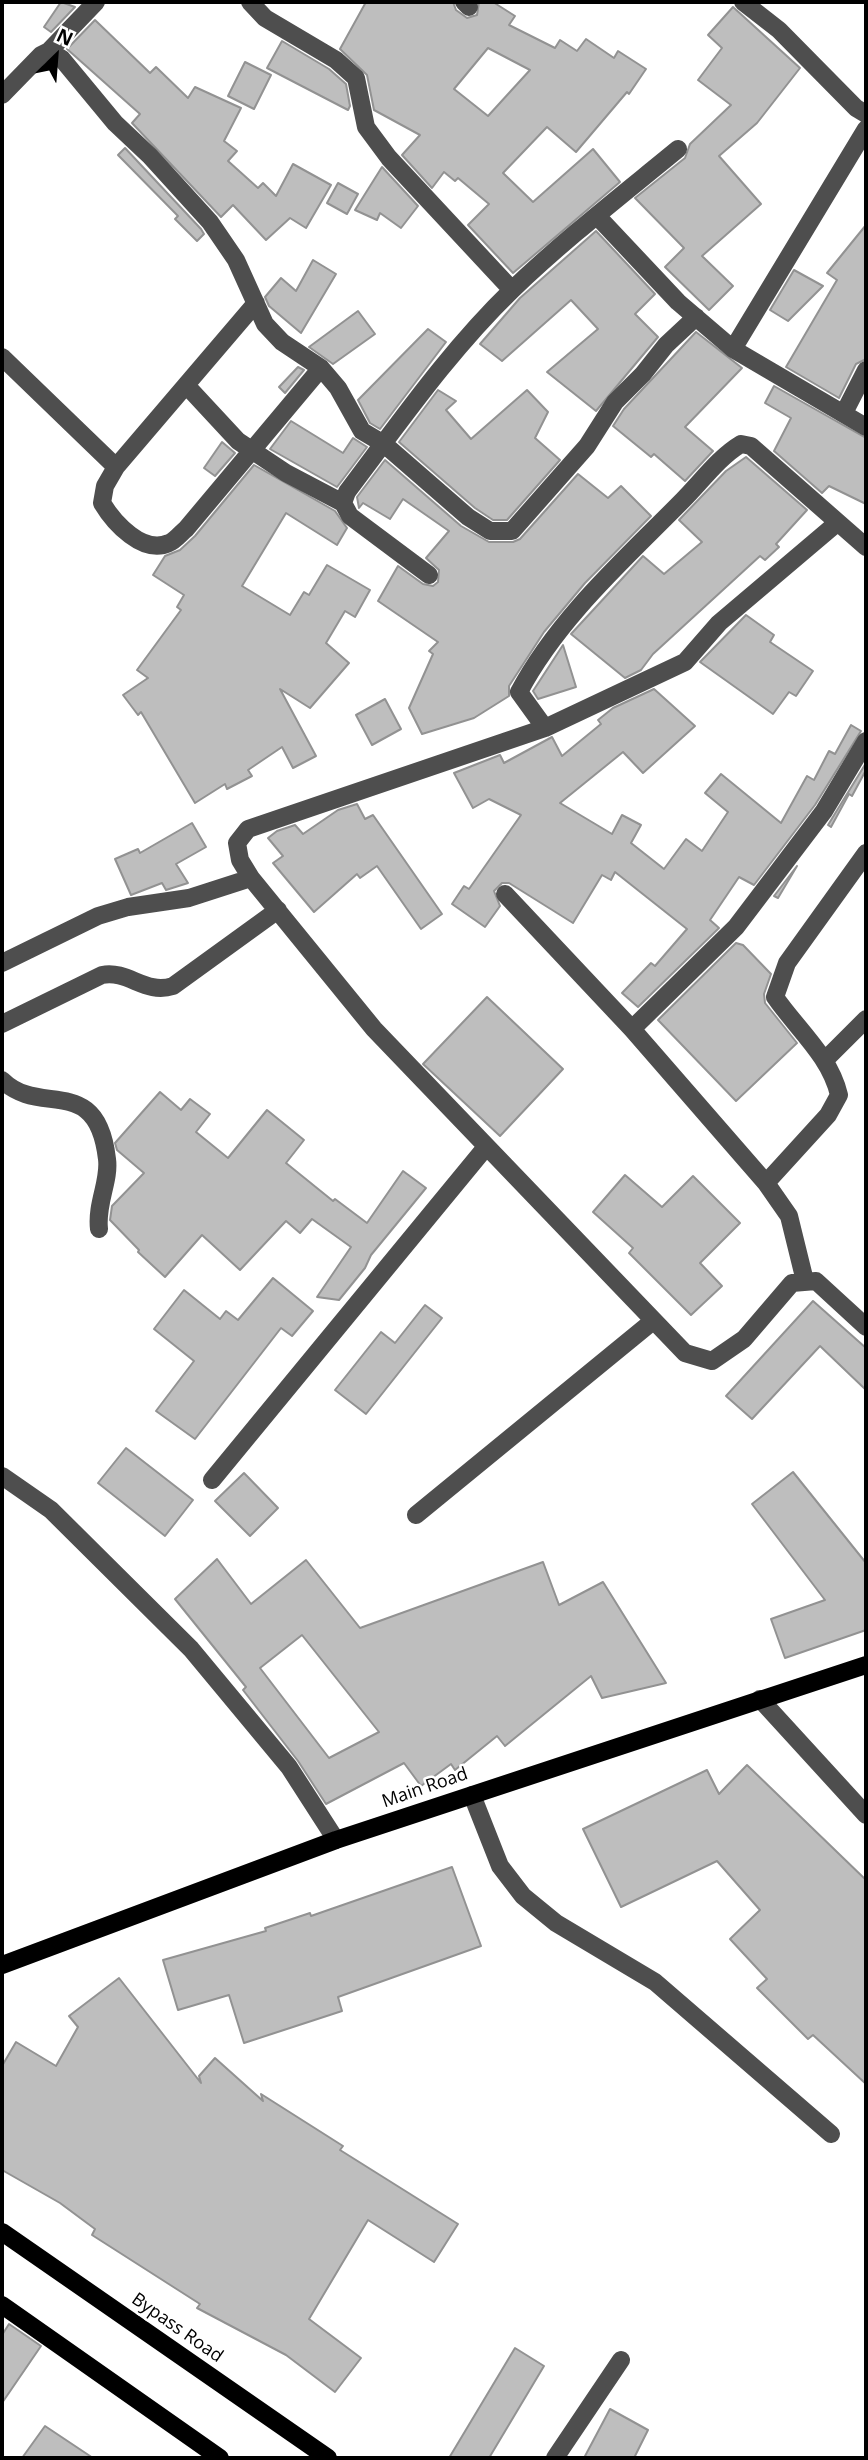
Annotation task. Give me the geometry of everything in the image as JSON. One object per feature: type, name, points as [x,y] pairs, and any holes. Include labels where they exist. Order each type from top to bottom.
[{"type":"main road","name":"Main Road","points":[[2,1965],[336,1840],[866,1665]]},
{"type":"main road","name":"Bypass Road","points":[[2,2232],[328,2458]]},
{"type":"main road","points":[[2,2305],[220,2458]]},
{"type":"street","points":[[2,95],[96,2]]},
{"type":"street","points":[[743,2],[779,30],[856,108],[866,114]]},
{"type":"street","points":[[257,4],[265,18],[336,60],[356,79],[366,127],[389,158],[512,290]]},
{"type":"street","points":[[49,51],[62,59],[116,123],[210,222],[236,260],[265,324],[282,342],[321,368],[338,388],[362,431],[384,444],[468,517],[490,531],[512,531],[587,446],[615,402],[643,374],[666,345],[696,317]]},
{"type":"street","points":[[733,349],[866,129]]},
{"type":"street","points":[[343,503],[347,492],[396,424],[453,353],[512,290],[678,149]]},
{"type":"street","points":[[598,216],[696,317],[733,349],[866,427]]},
{"type":"street","points":[[256,303],[116,467],[105,486],[102,503],[109,516],[139,541],[155,547],[170,543],[186,529],[321,368]]},
{"type":"street","points":[[2,357],[116,467]]},
{"type":"street","points":[[844,413],[866,370]]},
{"type":"street","points":[[186,385],[238,441],[298,481],[343,503],[350,516],[429,575]]},
{"type":"street","points":[[545,728],[519,692],[531,669],[556,634],[632,551],[737,446],[751,446],[866,547]]},
{"type":"street","points":[[837,523],[719,623],[685,662],[545,728],[248,829],[237,843],[240,860],[251,878],[374,1029],[685,1353],[712,1361],[744,1339],[792,1283],[816,1281],[866,1327]]},
{"type":"street","points":[[632,1029],[736,927],[824,811],[866,740]]},
{"type":"street","points":[[766,1183],[828,1115],[839,1095],[834,1075],[775,997],[776,989],[787,963],[866,853]]},
{"type":"street","points":[[2,963],[98,916],[128,907],[189,898],[251,878]]},
{"type":"street","points":[[505,894],[632,1029],[766,1183],[789,1216],[806,1281]]},
{"type":"street","points":[[2,1024],[102,975],[116,972],[145,988],[160,990],[173,986],[278,910]]},
{"type":"street","points":[[825,1060],[866,1019]]},
{"type":"street","points":[[2,1080],[15,1091],[28,1096],[66,1099],[84,1108],[94,1119],[104,1140],[108,1163],[96,1210],[99,1229]]},
{"type":"street","points":[[212,1480],[486,1147]]},
{"type":"street","points":[[416,1515],[653,1321]]},
{"type":"street","points":[[2,1476],[51,1510],[191,1649],[289,1767],[336,1840]]},
{"type":"street","points":[[760,1699],[866,1815]]},
{"type":"street","points":[[472,1795],[500,1866],[523,1896],[556,1923],[655,1982],[831,2134]]},
{"type":"street","points":[[555,2458],[621,2360]]},
{"type":"building","points":[[61,2],[75,7],[51,32],[44,27]]},
{"type":"building","points":[[366,2],[453,2],[456,10],[467,18],[477,15],[479,2],[493,2],[515,16],[509,25],[555,48],[560,40],[577,51],[586,39],[614,58],[618,51],[646,69],[629,94],[627,92],[576,152],[547,127],[503,173],[533,202],[593,149],[620,182],[513,273],[468,225],[489,204],[458,178],[455,181],[444,172],[432,188],[402,155],[420,135],[374,110],[367,75],[340,49]],"holes":[[[488,48],[530,70],[488,116],[454,89]]]},
{"type":"building","points":[[733,7],[800,68],[757,123],[719,156],[761,204],[702,256],[733,286],[709,310],[665,267],[684,248],[635,198],[685,158],[690,144],[731,105],[698,80],[722,48],[708,35]]},
{"type":"building","points":[[95,20],[150,73],[156,67],[188,98],[195,87],[241,108],[224,141],[237,151],[228,161],[258,188],[263,183],[276,196],[293,164],[331,185],[306,228],[290,218],[266,240],[233,205],[221,217],[132,123],[140,114],[67,49]]},
{"type":"building","points":[[282,41],[329,69],[346,84],[350,106],[348,110],[267,68]]},
{"type":"building","points":[[245,62],[271,75],[254,109],[228,96]]},
{"type":"building","points":[[125,148],[201,229],[204,234],[197,241],[175,219],[178,216],[118,155]]},
{"type":"building","points":[[382,167],[418,206],[401,228],[380,213],[377,220],[355,210]]},
{"type":"building","points":[[338,183],[358,194],[347,214],[327,203]]},
{"type":"building","points":[[866,225],[866,359],[856,364],[839,398],[786,367],[837,280],[827,273]]},
{"type":"building","points":[[596,231],[655,294],[635,314],[658,337],[596,411],[547,372],[598,329],[571,300],[502,361],[480,344],[520,298]]},
{"type":"building","points":[[313,260],[336,274],[301,333],[269,306],[265,297],[281,278],[296,291]]},
{"type":"building","points":[[794,270],[823,286],[788,321],[770,310]]},
{"type":"building","points":[[358,311],[375,334],[333,364],[309,347]]},
{"type":"building","points":[[428,329],[446,342],[380,429],[370,423],[358,400]]},
{"type":"building","points":[[696,332],[742,368],[685,427],[713,451],[685,481],[654,454],[651,457],[613,426],[624,409]]},
{"type":"building","points":[[298,367],[304,370],[285,393],[279,387]]},
{"type":"building","points":[[774,386],[866,438],[866,504],[829,486],[822,493],[774,451],[791,418],[765,403]]},
{"type":"building","points":[[438,390],[456,401],[446,410],[471,439],[527,390],[548,412],[535,438],[560,460],[507,520],[493,520],[475,508],[399,442]]},
{"type":"building","points":[[291,421],[343,453],[353,438],[367,447],[337,487],[270,449]]},
{"type":"building","points":[[222,442],[235,453],[215,476],[204,468]]},
{"type":"building","points":[[746,457],[807,510],[776,544],[779,547],[765,560],[760,556],[653,654],[641,670],[625,678],[571,634],[643,556],[664,574],[702,542],[679,520],[726,471]]},
{"type":"building","points":[[385,460],[461,526],[489,542],[513,542],[520,539],[578,474],[608,498],[621,486],[651,516],[585,583],[544,632],[509,686],[509,696],[474,718],[422,734],[409,708],[433,654],[429,651],[438,642],[378,601],[398,566],[423,584],[433,586],[438,582],[439,570],[426,558],[449,531],[403,499],[390,519],[363,503],[359,508],[357,497]]},
{"type":"building","points":[[254,465],[335,511],[347,528],[337,545],[286,513],[242,586],[290,615],[304,592],[309,595],[327,565],[370,590],[355,617],[345,611],[326,643],[349,663],[310,708],[280,689],[316,756],[293,768],[282,747],[248,770],[252,776],[227,789],[225,784],[195,803],[141,712],[138,715],[123,695],[148,678],[137,670],[181,610],[177,607],[184,595],[153,575],[165,556],[180,550],[195,536]]},
{"type":"building","points":[[746,615],[774,635],[770,642],[813,671],[796,696],[789,692],[773,714],[700,662]]},
{"type":"building","points":[[563,645],[576,687],[538,699],[533,691]]},
{"type":"building","points":[[654,689],[695,726],[643,773],[623,752],[560,803],[612,834],[622,815],[641,825],[631,843],[664,869],[686,839],[702,851],[728,812],[705,793],[721,774],[781,823],[807,776],[814,780],[829,751],[835,754],[851,725],[861,731],[815,805],[754,885],[739,877],[710,920],[719,928],[638,1007],[622,993],[651,963],[655,966],[687,929],[615,872],[611,880],[602,875],[573,923],[509,883],[502,883],[494,891],[500,906],[485,927],[452,904],[464,886],[469,889],[521,815],[489,799],[473,808],[454,773],[500,755],[504,763],[552,737],[562,756],[601,724],[598,720],[613,708]]},
{"type":"building","points":[[385,699],[401,729],[372,745],[356,715]]},
{"type":"building","points":[[866,763],[866,770],[852,796],[849,794],[831,827],[828,825]]},
{"type":"building","points":[[357,804],[365,819],[373,815],[442,914],[421,929],[377,866],[360,878],[357,874],[314,912],[273,863],[283,856],[268,838],[277,831],[295,825],[303,834],[338,810]]},
{"type":"building","points":[[192,823],[206,847],[176,864],[188,883],[166,890],[162,883],[131,895],[115,859],[138,849],[140,853]]},
{"type":"building","points":[[797,866],[778,898],[774,896]]},
{"type":"building","points":[[736,943],[743,945],[771,974],[764,994],[765,1003],[797,1043],[736,1101],[658,1020]]},
{"type":"building","points":[[487,997],[563,1069],[500,1136],[423,1064]]},
{"type":"building","points":[[160,1092],[181,1110],[190,1099],[210,1114],[196,1132],[228,1158],[267,1110],[304,1140],[286,1163],[333,1201],[335,1199],[367,1223],[403,1171],[426,1188],[371,1255],[365,1268],[339,1300],[317,1297],[351,1247],[312,1219],[300,1233],[286,1221],[240,1270],[202,1235],[165,1277],[110,1220],[112,1206],[144,1173],[117,1150],[115,1143]]},
{"type":"building","points":[[625,1175],[662,1207],[693,1176],[740,1223],[700,1263],[722,1286],[691,1315],[629,1253],[633,1248],[593,1212]]},
{"type":"building","points":[[273,1278],[313,1311],[292,1336],[281,1328],[195,1439],[156,1411],[194,1361],[154,1329],[184,1290],[220,1319],[226,1311],[238,1320]]},
{"type":"building","points":[[813,1301],[866,1348],[866,1390],[820,1346],[752,1419],[726,1396]]},
{"type":"building","points":[[425,1305],[442,1318],[366,1414],[335,1390],[381,1332],[395,1343]]},
{"type":"building","points":[[126,1448],[193,1500],[165,1536],[98,1483]]},
{"type":"building","points":[[793,1472],[866,1563],[866,1630],[785,1658],[771,1619],[825,1600],[752,1504]]},
{"type":"building","points":[[244,1473],[278,1508],[250,1536],[215,1501]]},
{"type":"building","points":[[217,1559],[251,1604],[306,1560],[360,1628],[543,1562],[559,1605],[603,1582],[666,1683],[602,1698],[591,1676],[505,1746],[497,1736],[455,1770],[451,1764],[421,1786],[404,1763],[326,1804],[298,1761],[243,1690],[246,1687],[175,1599]],"holes":[[[302,1635],[379,1732],[329,1758],[260,1668]]]},
{"type":"building","points":[[747,1765],[866,1880],[866,2084],[813,2035],[808,2039],[757,1988],[767,1979],[730,1939],[760,1910],[717,1861],[621,1907],[583,1829],[707,1770],[719,1794]]},
{"type":"building","points":[[452,1867],[481,1946],[338,1997],[342,2011],[244,2043],[229,1995],[178,2010],[163,1960],[266,1931],[265,1928],[310,1913],[311,1916]]},
{"type":"building","points":[[119,1978],[201,2083],[199,2076],[215,2058],[263,2101],[261,2094],[343,2146],[340,2150],[458,2224],[434,2262],[368,2220],[309,2319],[361,2358],[335,2392],[286,2355],[197,2308],[200,2304],[92,2235],[95,2229],[60,2203],[2,2170],[2,2066],[16,2042],[56,2066],[78,2027],[69,2016]]},
{"type":"building","points":[[9,2324],[41,2346],[2,2403],[2,2335]]},
{"type":"building","points":[[515,2348],[544,2366],[489,2458],[449,2458]]},
{"type":"building","points":[[610,2409],[648,2430],[634,2458],[584,2458]]},
{"type":"building","points":[[45,2426],[93,2458],[22,2458]]}]
